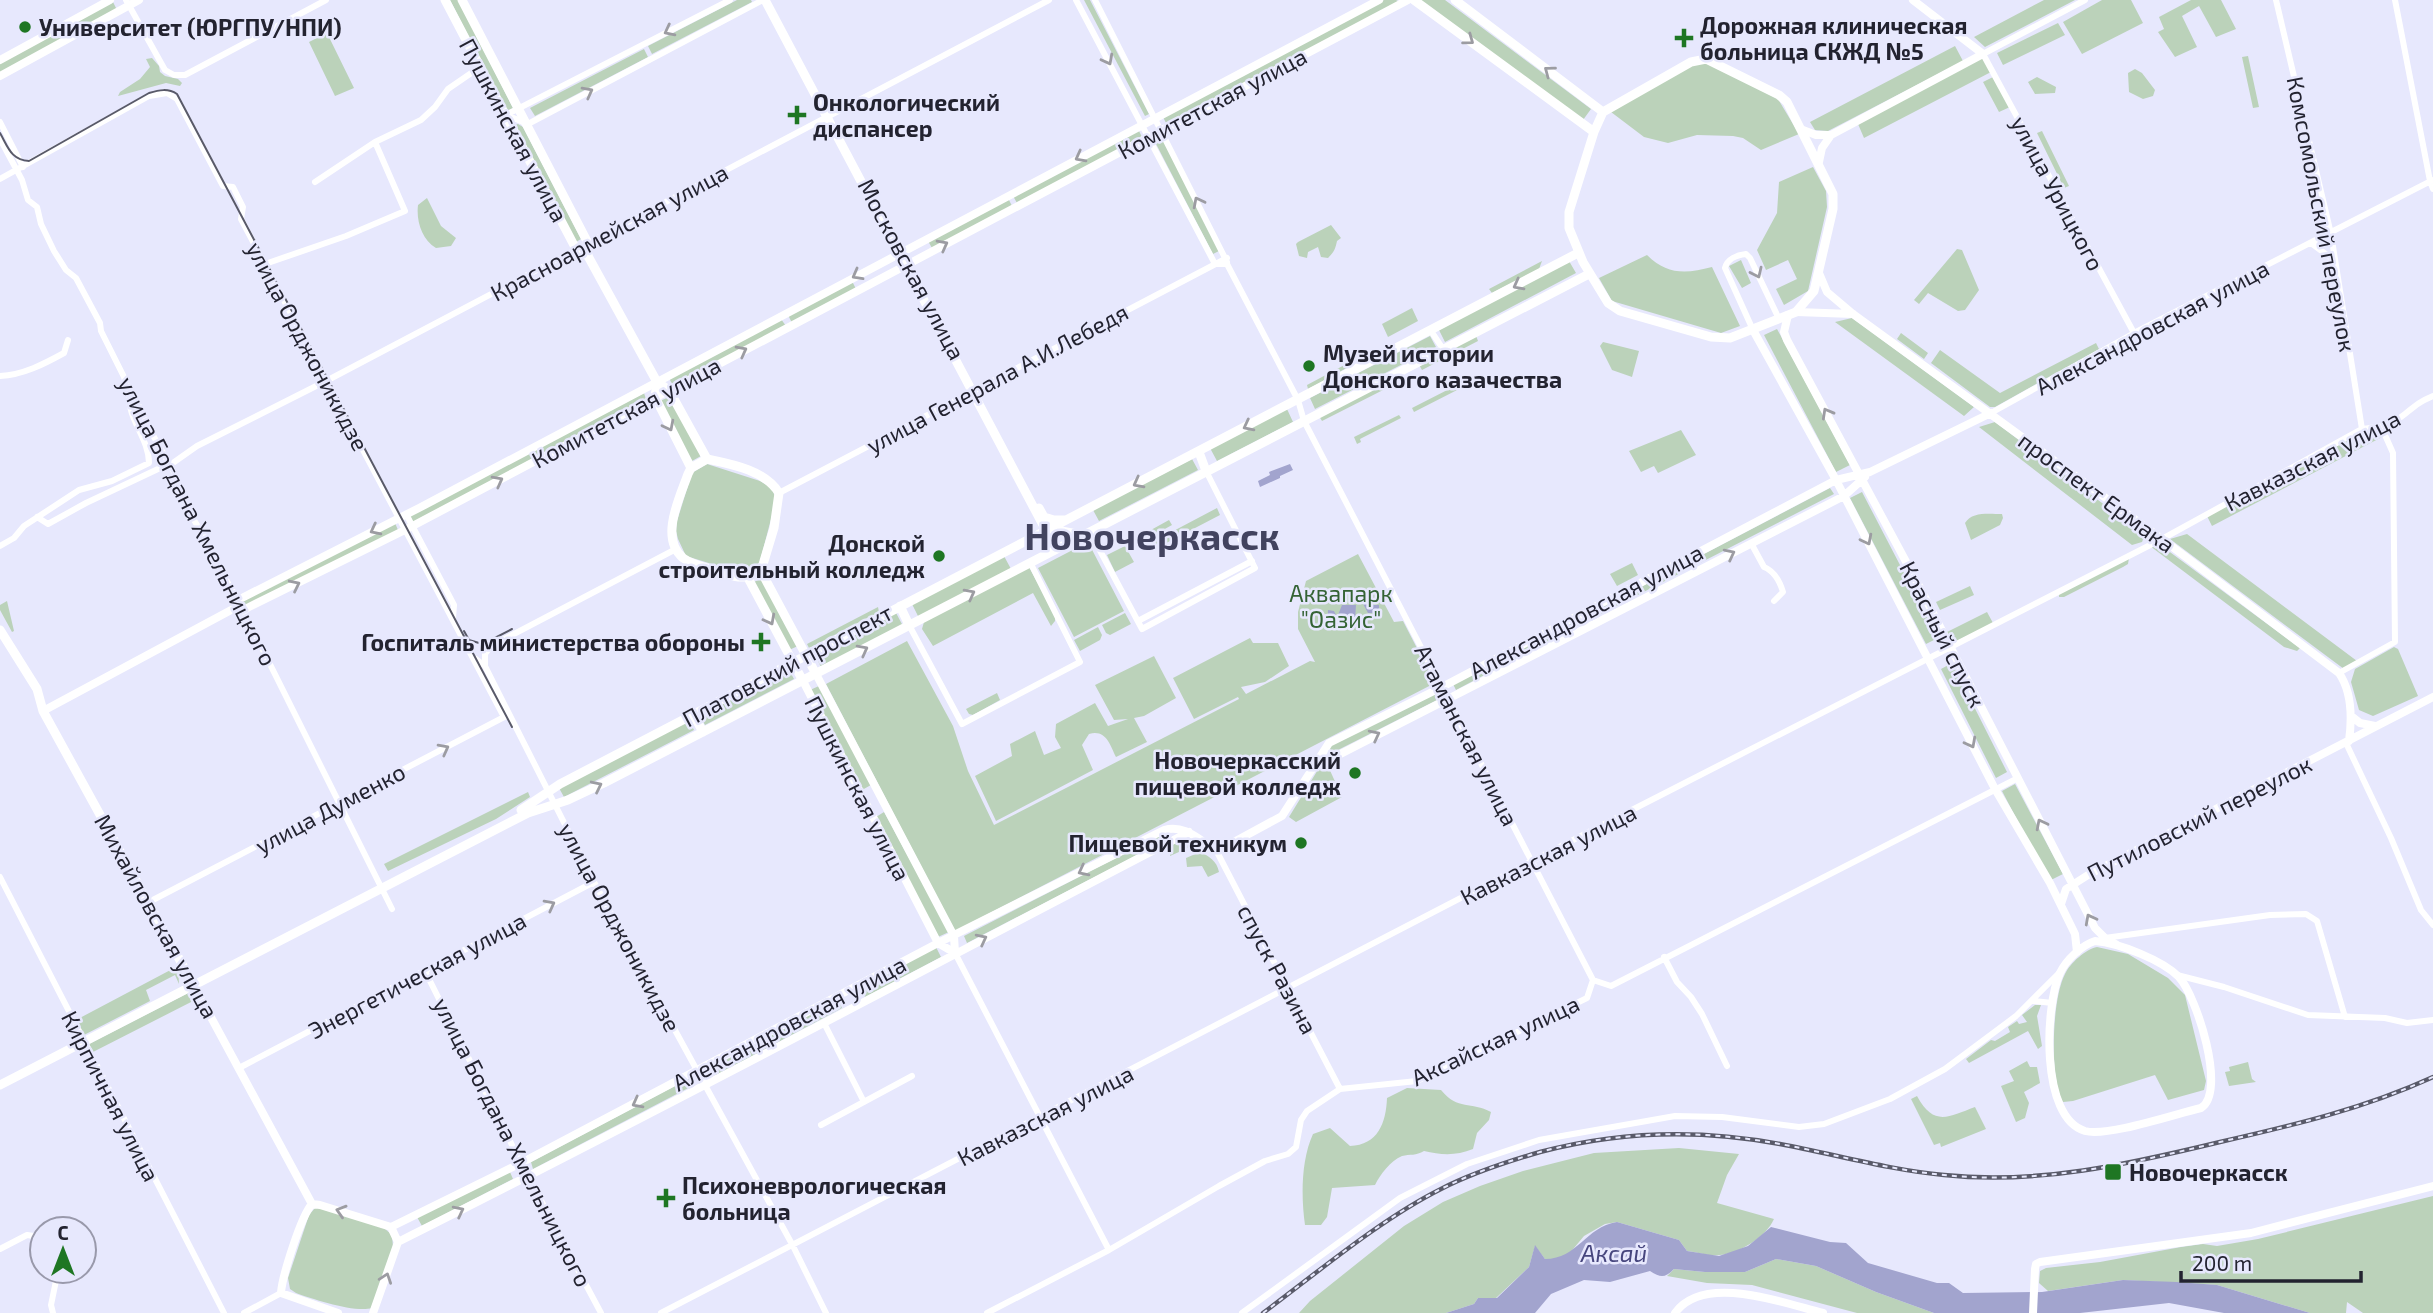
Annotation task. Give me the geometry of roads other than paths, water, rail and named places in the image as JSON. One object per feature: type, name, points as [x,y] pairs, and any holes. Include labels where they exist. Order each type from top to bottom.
[{"type":"main road","name":"Пушкинская улица","points":[[445,0],[576,249],[587,256],[657,382],[669,390],[707,459]]},
{"type":"main road","name":"Пушкинская улица","points":[[463,0],[588,243],[587,256]]},
{"type":"main road","name":"Московская улица","points":[[766,0],[1044,517],[1054,520],[1068,519]]},
{"type":"main road","points":[[1414,0],[1594,132]]},
{"type":"main road","points":[[1455,0],[1603,113]]},
{"type":"main road","points":[[1706,59],[1779,95],[1787,102],[1803,130],[1834,201],[1814,291],[1788,315],[1730,338],[1712,337],[1620,310],[1608,303],[1578,253],[1569,228],[1569,212],[1594,132],[1603,113],[1691,62],[1706,59]]},
{"type":"main road","name":"Платовский проспект","points":[[380,887],[391,878],[527,808],[560,784],[1578,253]]},
{"type":"main road","name":"Платовский проспект","points":[[0,1084],[380,887],[528,813],[568,800],[803,681],[1590,274]]},
{"type":"main road","points":[[657,382],[655,397],[691,468]]},
{"type":"main road","name":"Московская улица","points":[[974,390],[1043,525],[1050,529]]},
{"type":"main road","points":[[1199,452],[1206,471]]},
{"type":"main road","points":[[707,459],[731,464],[756,474],[771,482],[779,493],[774,528],[761,571],[748,578],[728,575],[683,558],[671,535],[672,524],[691,468],[707,459]]},
{"type":"main road","points":[[1034,537],[1039,530],[1040,519]]},
{"type":"main road","points":[[1050,529],[1086,533]]},
{"type":"main road","name":"Пушкинская улица","points":[[761,571],[816,674]]},
{"type":"main road","name":"Пушкинская улица","points":[[748,578],[803,681]]},
{"type":"main road","points":[[900,606],[909,625]]},
{"type":"main road","name":"Михайловская улица","points":[[0,630],[37,689],[43,711],[194,984]]},
{"type":"main road","points":[[693,714],[702,732]]},
{"type":"street","points":[[0,60],[110,0]]},
{"type":"street","points":[[0,76],[127,3],[139,0]]},
{"type":"street","points":[[127,3],[164,70],[174,75],[185,75],[326,0]]},
{"type":"street","points":[[506,115],[730,0]]},
{"type":"street","points":[[506,115],[527,124],[766,0]]},
{"type":"street","name":"Красноармейская улица","points":[[170,465],[197,446],[326,381],[1049,0]]},
{"type":"street","points":[[1076,0],[1215,264],[1227,261]]},
{"type":"street","name":"Атаманская улица","points":[[1095,0],[1298,400],[1304,421],[1593,981]]},
{"type":"street","name":"Комитетская улица","points":[[238,600],[512,459],[1379,0]]},
{"type":"street","name":"Комитетская улица","points":[[43,711],[233,610],[243,610],[409,528],[1408,0]]},
{"type":"street","points":[[1913,0],[1983,54]]},
{"type":"street","points":[[1819,162],[1822,148],[1831,135],[2085,0]]},
{"type":"street","name":"Комсомольский переулок","points":[[2276,0],[2330,234],[2362,429]]},
{"type":"street","points":[[2395,0],[2432,183]]},
{"type":"street","points":[[643,45],[651,59]]},
{"type":"street","name":"улица Урицкого","points":[[1983,54],[2134,332]]},
{"type":"street","points":[[315,182],[375,142],[421,120],[449,89],[480,66]]},
{"type":"street","name":"улица Орджоникидзе","points":[[20,168],[156,94],[167,93],[177,99],[223,186],[233,187],[243,207],[241,219],[326,381],[409,528],[453,620],[507,715],[594,882],[793,1246],[826,1313]]},
{"type":"street","name":"улица Богдана Хмельницкого","points":[[0,122],[20,168],[28,200],[37,207],[41,224],[54,251],[66,270],[76,278],[96,314],[129,393],[145,415],[146,423],[170,465],[187,509],[238,600],[392,909]]},
{"type":"street","points":[[1803,130],[1816,135],[1831,135]]},
{"type":"street","name":"улица Богдана Хмельницкого","points":[[0,139],[20,168]]},
{"type":"street","points":[[265,264],[346,236],[405,211],[375,142]]},
{"type":"street","points":[[0,179],[20,168]]},
{"type":"street","name":"Александровская улица","points":[[1315,767],[1844,496],[1861,477],[1991,413],[2134,332],[2432,183]]},
{"type":"street","points":[[1009,194],[1016,206]]},
{"type":"street","points":[[2311,243],[2335,261]]},
{"type":"street","points":[[1753,330],[1726,271],[1727,263],[1746,254],[1788,315],[1853,314]]},
{"type":"street","name":"улица Генерала А.И.Лебедя","points":[[779,493],[1215,264]]},
{"type":"street","name":"проспект Ермака","points":[[1819,273],[1827,292],[1853,314],[2162,539],[2339,673]]},
{"type":"street","points":[[784,315],[790,326]]},
{"type":"street","name":"Красный спуск","points":[[1788,315],[1784,332],[1787,340],[2095,928],[2117,945]]},
{"type":"street","name":"Красный спуск","points":[[1753,330],[1836,480],[1995,789],[2054,891],[2075,934],[2077,952]]},
{"type":"street","points":[[1431,331],[1443,349]]},
{"type":"street","points":[[0,376],[18,374],[48,362],[64,352],[68,340]]},
{"type":"street","points":[[0,546],[14,538],[24,526],[79,490],[112,481],[149,463],[142,437],[128,406],[129,393]]},
{"type":"street","name":"Кавказская улица","points":[[661,1313],[1532,861],[2162,539],[2362,429],[2381,426],[2403,416],[2415,403],[2433,396]]},
{"type":"street","points":[[2381,426],[2393,453],[2396,642],[2339,673],[2345,684],[2351,716],[2347,742],[2421,910],[2433,925]]},
{"type":"street","points":[[512,459],[518,470]]},
{"type":"street","points":[[37,517],[48,524],[86,503],[159,470]]},
{"type":"street","points":[[1086,533],[1142,629],[1255,568],[1206,471]]},
{"type":"street","name":"Александровская улица","points":[[1216,850],[1282,816],[1329,743],[1442,687],[1836,480],[1861,477]]},
{"type":"street","points":[[1751,543],[1764,567],[1770,570],[1781,585],[1783,592],[1774,601]]},
{"type":"street","points":[[485,666],[485,654],[491,646],[676,549]]},
{"type":"street","points":[[1138,621],[1252,561]]},
{"type":"street","points":[[909,625],[962,724],[1080,662],[1030,562]]},
{"type":"street","points":[[233,610],[238,600]]},
{"type":"street","name":"улица Орджоникидзе","points":[[472,655],[485,666],[507,715]]},
{"type":"street","name":"Пушкинская улица","points":[[816,674],[954,936],[955,953],[1109,1250]]},
{"type":"street","name":"Пушкинская улица","points":[[803,681],[939,943]]},
{"type":"street","name":"Путиловский переулок","points":[[2061,905],[2066,889],[2073,884],[2433,696]]},
{"type":"street","name":"улица Думенко","points":[[149,902],[507,715]]},
{"type":"street","points":[[2351,716],[2360,723],[2375,726]]},
{"type":"street","name":"Аксайская улица","points":[[987,1313],[1109,1250],[1265,1161],[1288,1154],[1296,1147],[1301,1120],[1307,1111],[1340,1089],[1417,1081],[1587,998],[1593,981],[1611,986],[2018,778]]},
{"type":"street","name":"Александровская улица","points":[[391,1227],[521,1163],[939,943],[1164,830],[1189,832]]},
{"type":"street","points":[[1189,832],[1216,850]]},
{"type":"street","name":"Александровская улица","points":[[398,1242],[705,1086],[1189,832]]},
{"type":"street","name":"спуск Разина","points":[[1216,850],[1340,1089]]},
{"type":"street","name":"Кирпичная улица","points":[[0,877],[224,1313]]},
{"type":"street","name":"Энергетическая улица","points":[[239,1068],[594,882]]},
{"type":"street","points":[[2054,891],[2073,884]]},
{"type":"street","points":[[1241,1313],[1400,1198],[1467,1164],[1539,1140],[1675,1116],[1722,1116],[1799,1127],[1824,1124],[1890,1099],[1927,1080],[2016,1016],[2077,952],[2092,942],[2105,938],[2270,915],[2306,914],[2317,920],[2345,1017]]},
{"type":"street","points":[[2092,942],[2117,945],[2177,975],[2224,987],[2308,1015],[2385,1018],[2407,1023],[2433,1020]]},
{"type":"street","points":[[939,943],[955,953]]},
{"type":"street","points":[[1664,957],[1677,982],[1702,1014],[1727,1066]]},
{"type":"street","name":"улица Богдана Хмельницкого","points":[[425,971],[528,1177],[601,1313]]},
{"type":"street","points":[[2060,972],[2053,1003],[2049,1049],[2051,1076],[2058,1103],[2078,1128],[2093,1132],[2109,1131],[2201,1108],[2207,1104],[2212,1083],[2200,1017],[2188,989],[2177,975]]},
{"type":"street","name":"Михайловская улица","points":[[194,984],[312,1204]]},
{"type":"street","points":[[2033,1001],[2053,1003]]},
{"type":"street","points":[[824,1023],[864,1102]]},
{"type":"street","points":[[821,1125],[912,1076]]},
{"type":"street","points":[[2033,1313],[2035,1269],[2040,1262],[2251,1233],[2433,1186]]},
{"type":"street","points":[[244,1313],[281,1293],[306,1211],[312,1204],[391,1227],[398,1242],[373,1313]]},
{"type":"street","points":[[0,1248],[28,1235]]},
{"type":"street","points":[[53,1313],[51,1305],[55,1285]]},
{"type":"street","points":[[1675,1313],[1682,1303],[1721,1291],[1755,1295],[1823,1313]]},
{"type":"street","points":[[281,1293],[338,1313]]},
{"type":"water","points":[[1290,464],[1293,470],[1260,487],[1258,481],[1270,475],[1269,472]]},
{"type":"water","points":[[1363,594],[1367,595],[1373,605],[1379,605],[1379,613],[1368,613],[1360,598]]},
{"type":"water","points":[[1342,605],[1356,605],[1355,620],[1347,629],[1338,630],[1328,619],[1328,610],[1338,615]]},
{"type":"water","name":"Аксай","points":[[1617,1222],[1679,1240],[1687,1251],[1719,1256],[1748,1246],[1771,1227],[1830,1242],[1846,1243],[1868,1263],[1937,1283],[1949,1283],[1963,1293],[2042,1292],[2123,1280],[2177,1282],[2217,1285],[2310,1313],[2224,1313],[2169,1303],[2080,1313],[1934,1313],[1816,1266],[1776,1259],[1745,1272],[1674,1269],[1663,1276],[1650,1271],[1610,1282],[1584,1280],[1551,1294],[1535,1313],[1446,1313],[1474,1304],[1478,1298],[1497,1298],[1529,1267],[1535,1245],[1545,1259],[1556,1258],[1574,1249],[1597,1230]]},
{"type":"tram line","points":[[0,133],[14,155],[29,161],[149,93],[163,90],[177,94],[512,727]]},
{"type":"tram line","points":[[464,631],[469,640],[479,643],[487,642],[512,629]]},
{"type":"railway","points":[[1263,1313],[1350,1247],[1418,1201],[1489,1168],[1570,1145],[1630,1136],[1690,1134],[1780,1144],[1923,1173],[1979,1177],[2049,1175],[2152,1158],[2301,1122],[2381,1098],[2433,1077]]},
{"type":"place","name":"Университет (ЮРГПУ/НПИ)","points":[[25,27]]},
{"type":"place","name":"Дорожная клиническая больница СКЖД №5","points":[[1684,38]]},
{"type":"place","name":"Онкологический диспансер","points":[[797,115]]},
{"type":"place","name":"Музей истории Донского казачества","points":[[1309,366]]},
{"type":"place","name":"Донской строительный колледж","points":[[939,556]]},
{"type":"place","name":"Госпиталь министерства обороны","points":[[761,642]]},
{"type":"place","name":"Новочеркасский пищевой колледж","points":[[1355,773]]},
{"type":"place","name":"Пищевой техникум","points":[[1301,843]]},
{"type":"place","name":"Новочеркасск","points":[[2113,1172]]},
{"type":"place","name":"Психоневрологическая больница","points":[[666,1198]]},
{"type":"district","name":"Новочеркасск","points":[[1152,535]]},
{"type":"park label","name":"Аквапарк \"Оазис\"","points":[[1341,606]]}]
